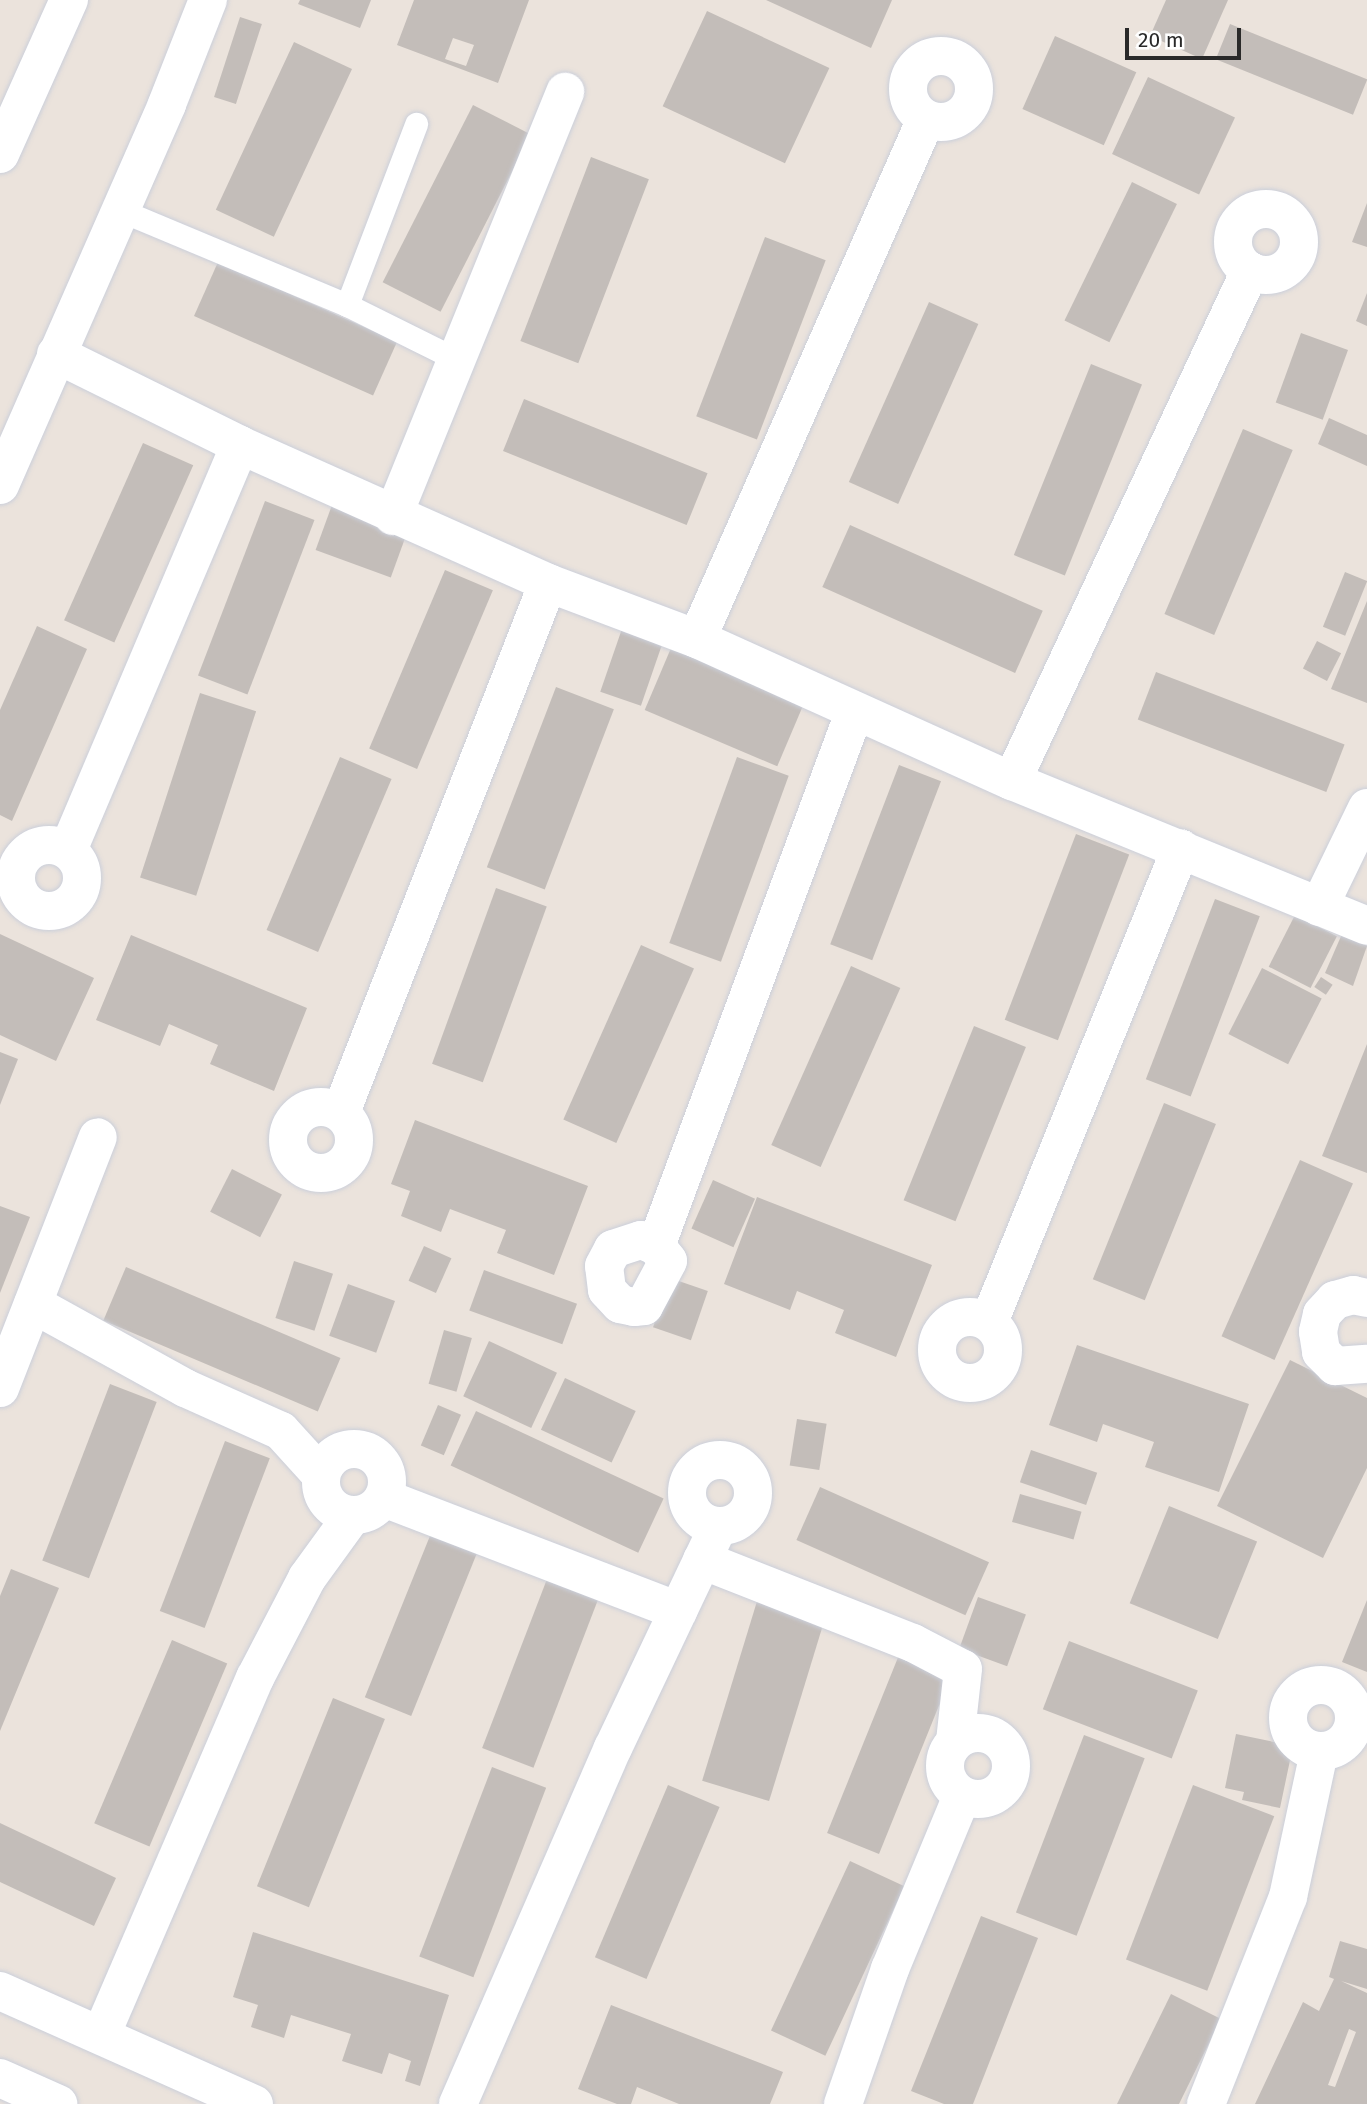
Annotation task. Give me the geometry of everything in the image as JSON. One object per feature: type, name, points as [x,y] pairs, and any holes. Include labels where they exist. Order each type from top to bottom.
[{"type":"street","points":[[0,485],[208,0]]},
{"type":"street","points":[[0,154],[63,2]]},
{"type":"street","points":[[393,516],[565,92]]},
{"type":"street","points":[[697,639],[926,119]]},
{"type":"street","points":[[1012,781],[1250,271]]},
{"type":"street","points":[[56,354],[240,445],[393,516],[548,583],[697,639],[854,713],[1012,781],[1367,926]]},
{"type":"street","points":[[68,850],[240,445]]},
{"type":"street","points":[[341,1112],[548,583]]},
{"type":"street","points":[[656,1246],[854,713]]},
{"type":"street","points":[[1319,907],[1367,808]]},
{"type":"street","points":[[989,1322],[1181,848]]},
{"type":"street","points":[[0,1388],[98,1137]]},
{"type":"street","points":[[1367,1298],[1353,1295],[1335,1300],[1322,1314],[1318,1332],[1321,1352],[1335,1366],[1367,1364]]},
{"type":"street","points":[[33,1304],[185,1388],[281,1431],[321,1475]]},
{"type":"street","points":[[102,2033],[255,1678],[307,1578],[368,1507],[387,1476],[366,1450],[343,1450],[326,1464],[321,1475],[324,1498],[340,1513],[368,1507],[678,1611]]},
{"type":"street","points":[[458,2104],[710,1543],[963,1670],[955,1741],[945,1758],[949,1782],[962,1796],[986,1798],[1001,1791],[1011,1772],[1009,1753],[997,1738],[983,1732],[955,1741]]},
{"type":"street","points":[[1206,2104],[1288,1897],[1319,1752]]},
{"type":"street","points":[[842,2104],[890,1969],[962,1796]]},
{"type":"street","points":[[0,1991],[102,2033],[254,2104]]},
{"type":"street","points":[[0,2078],[58,2104]]},
{"type":"lane","points":[[347,305],[416,124]]},
{"type":"lane","points":[[120,210],[347,305],[456,359]]},
{"type":"building","points":[[300,0],[371,0],[360,28],[298,4]]},
{"type":"building","points":[[414,0],[529,0],[498,83],[397,45]],"holes":[[[453,38],[474,45],[466,66],[445,59]]]},
{"type":"building","points":[[766,0],[892,0],[871,48]]},
{"type":"building","points":[[1166,0],[1228,0],[1202,59],[1150,36]]},
{"type":"building","points":[[707,11],[829,68],[785,163],[663,106]]},
{"type":"building","points":[[240,17],[262,24],[236,104],[214,97]]},
{"type":"building","points":[[1230,24],[1367,79],[1353,115],[1216,59]]},
{"type":"building","points":[[1055,36],[1136,72],[1104,145],[1022,109]]},
{"type":"building","points":[[294,42],[352,69],[274,237],[216,210]]},
{"type":"building","points":[[1148,77],[1235,118],[1199,195],[1112,154]]},
{"type":"building","points":[[473,105],[531,135],[441,312],[383,282]]},
{"type":"building","points":[[591,157],[649,179],[578,363],[520,341]]},
{"type":"building","points":[[1132,182],[1177,204],[1109,342],[1064,320]]},
{"type":"building","points":[[1367,203],[1367,247],[1352,242]]},
{"type":"building","points":[[765,237],[826,260],[757,440],[696,416]]},
{"type":"building","points":[[218,262],[397,342],[373,396],[194,316]]},
{"type":"building","points":[[1367,293],[1367,326],[1356,321]]},
{"type":"building","points":[[929,302],[978,324],[898,504],[849,482]]},
{"type":"building","points":[[1301,333],[1348,350],[1323,420],[1276,403]]},
{"type":"building","points":[[1091,364],[1142,385],[1065,576],[1014,555]]},
{"type":"building","points":[[524,399],[708,473],[687,525],[503,451]]},
{"type":"building","points":[[1329,418],[1367,435],[1367,466],[1318,444]]},
{"type":"building","points":[[1243,429],[1293,450],[1214,635],[1164,614]]},
{"type":"building","points":[[143,443],[193,465],[114,643],[64,620]]},
{"type":"building","points":[[265,501],[314,520],[247,695],[198,676]]},
{"type":"building","points":[[332,505],[407,532],[391,577],[316,550]]},
{"type":"building","points":[[850,525],[1043,611],[1015,673],[822,587]]},
{"type":"building","points":[[445,570],[493,590],[417,769],[369,749]]},
{"type":"building","points":[[1345,572],[1367,581],[1345,636],[1323,627]]},
{"type":"building","points":[[1367,601],[1367,703],[1331,689]]},
{"type":"building","points":[[625,620],[666,634],[641,706],[600,692]]},
{"type":"building","points":[[37,626],[87,649],[12,821],[0,815],[0,710]]},
{"type":"building","points":[[674,641],[807,697],[777,766],[645,710]]},
{"type":"building","points":[[1317,641],[1341,653],[1327,681],[1303,669]]},
{"type":"building","points":[[1156,672],[1345,744],[1326,792],[1138,720]]},
{"type":"building","points":[[556,687],[614,709],[545,889],[487,867]]},
{"type":"building","points":[[200,693],[256,711],[196,896],[140,878]]},
{"type":"building","points":[[340,757],[392,779],[318,952],[267,930]]},
{"type":"building","points":[[737,757],[789,776],[721,962],[669,943]]},
{"type":"building","points":[[899,765],[941,781],[872,960],[830,944]]},
{"type":"building","points":[[1076,834],[1129,854],[1058,1040],[1005,1020]]},
{"type":"building","points":[[496,888],[547,906],[483,1082],[432,1064]]},
{"type":"building","points":[[1215,899],[1260,916],[1191,1096],[1146,1079]]},
{"type":"building","points":[[1295,915],[1337,936],[1311,988],[1269,967]]},
{"type":"building","points":[[0,934],[94,978],[56,1061],[0,1035]]},
{"type":"building","points":[[1342,934],[1367,946],[1353,986],[1325,973]]},
{"type":"building","points":[[131,935],[307,1008],[274,1091],[210,1064],[218,1045],[169,1024],[160,1046],[96,1020]]},
{"type":"building","points":[[641,945],[694,969],[616,1143],[563,1119]]},
{"type":"building","points":[[851,966],[900,988],[821,1167],[771,1145]]},
{"type":"building","points":[[1262,968],[1322,998],[1288,1064],[1228,1034]]},
{"type":"building","points":[[1321,977],[1333,985],[1326,995],[1314,987]]},
{"type":"building","points":[[974,1026],[1026,1047],[955,1221],[904,1200]]},
{"type":"building","points":[[1367,1044],[1367,1173],[1322,1156]]},
{"type":"building","points":[[0,1052],[18,1059],[0,1105]]},
{"type":"building","points":[[1164,1103],[1216,1124],[1145,1300],[1093,1279]]},
{"type":"building","points":[[415,1120],[588,1186],[554,1275],[497,1253],[506,1230],[450,1209],[441,1232],[401,1216],[410,1191],[391,1184]]},
{"type":"building","points":[[1300,1160],[1353,1184],[1274,1360],[1221,1336]]},
{"type":"building","points":[[232,1169],[282,1194],[260,1237],[210,1212]]},
{"type":"building","points":[[713,1180],[755,1199],[733,1247],[691,1228]]},
{"type":"building","points":[[757,1197],[932,1265],[896,1357],[835,1333],[844,1310],[797,1291],[790,1310],[724,1284]]},
{"type":"building","points":[[0,1206],[30,1217],[0,1293]]},
{"type":"building","points":[[424,1246],[451,1258],[436,1293],[409,1281]]},
{"type":"building","points":[[294,1261],[333,1274],[314,1331],[275,1318]]},
{"type":"building","points":[[126,1267],[340,1358],[318,1411],[103,1320]]},
{"type":"building","points":[[484,1270],[577,1304],[562,1344],[469,1310]]},
{"type":"building","points":[[670,1278],[708,1291],[691,1340],[653,1327]]},
{"type":"building","points":[[348,1284],[395,1301],[376,1353],[329,1336]]},
{"type":"building","points":[[444,1330],[472,1338],[456,1392],[429,1384]]},
{"type":"building","points":[[489,1341],[557,1373],[531,1428],[463,1396]]},
{"type":"building","points":[[1077,1345],[1249,1404],[1219,1492],[1145,1467],[1154,1442],[1103,1424],[1097,1442],[1049,1425]]},
{"type":"building","points":[[1290,1360],[1367,1398],[1367,1468],[1323,1558],[1217,1506]]},
{"type":"building","points":[[565,1378],[636,1411],[612,1463],[541,1430]]},
{"type":"building","points":[[110,1384],[157,1402],[89,1578],[42,1560]]},
{"type":"building","points":[[438,1405],[461,1415],[444,1455],[421,1446]]},
{"type":"building","points":[[476,1411],[664,1498],[638,1553],[451,1465]]},
{"type":"building","points":[[797,1419],[827,1424],[819,1470],[790,1465]]},
{"type":"building","points":[[225,1441],[270,1458],[205,1628],[160,1611]]},
{"type":"building","points":[[1031,1450],[1097,1473],[1086,1505],[1020,1482]]},
{"type":"building","points":[[820,1487],[989,1562],[965,1615],[796,1540]]},
{"type":"building","points":[[1020,1494],[1082,1512],[1074,1540],[1012,1522]]},
{"type":"building","points":[[1169,1506],[1257,1542],[1218,1639],[1130,1603]]},
{"type":"building","points":[[436,1521],[482,1540],[411,1716],[365,1697]]},
{"type":"building","points":[[552,1566],[603,1586],[533,1768],[482,1748]]},
{"type":"building","points":[[11,1569],[59,1588],[0,1731],[0,1596]]},
{"type":"building","points":[[978,1597],[1026,1614],[1007,1666],[959,1649]]},
{"type":"building","points":[[758,1598],[825,1618],[769,1801],[702,1781]]},
{"type":"building","points":[[1367,1600],[1367,1672],[1342,1662]]},
{"type":"building","points":[[172,1640],[227,1663],[149,1847],[94,1823]]},
{"type":"building","points":[[1069,1641],[1198,1690],[1172,1759],[1043,1709]]},
{"type":"building","points":[[899,1655],[951,1676],[879,1854],[827,1833]]},
{"type":"building","points":[[333,1698],[385,1719],[309,1907],[257,1886]]},
{"type":"building","points":[[1236,1734],[1293,1746],[1280,1808],[1242,1800],[1244,1792],[1225,1788]]},
{"type":"building","points":[[1084,1735],[1145,1758],[1077,1936],[1016,1912]]},
{"type":"building","points":[[492,1767],[546,1788],[473,1977],[419,1957]]},
{"type":"building","points":[[668,1785],[720,1807],[646,1979],[595,1957]]},
{"type":"building","points":[[1193,1785],[1274,1816],[1207,1991],[1126,1960]]},
{"type":"building","points":[[0,1823],[116,1878],[94,1926],[0,1882]]},
{"type":"building","points":[[850,1861],[904,1886],[825,2056],[771,2030]]},
{"type":"building","points":[[981,1916],[1038,1938],[973,2104],[944,2104],[911,2091]]},
{"type":"building","points":[[253,1932],[449,1995],[420,2086],[405,2081],[411,2061],[389,2053],[382,2074],[342,2061],[351,2034],[291,2015],[284,2038],[251,2027],[258,2005],[233,1997]]},
{"type":"building","points":[[1340,1941],[1367,1949],[1367,1989],[1341,1981],[1367,1993],[1367,2104],[1255,2104],[1303,2002],[1319,2011],[1334,1979],[1329,1977]],"holes":[[[1349,2029],[1356,2032],[1335,2087],[1328,2085]]]},
{"type":"building","points":[[1171,1994],[1221,2019],[1179,2104],[1117,2104]]},
{"type":"building","points":[[611,2005],[783,2072],[770,2104],[679,2104],[637,2087],[631,2104],[617,2104],[578,2089]]}]
